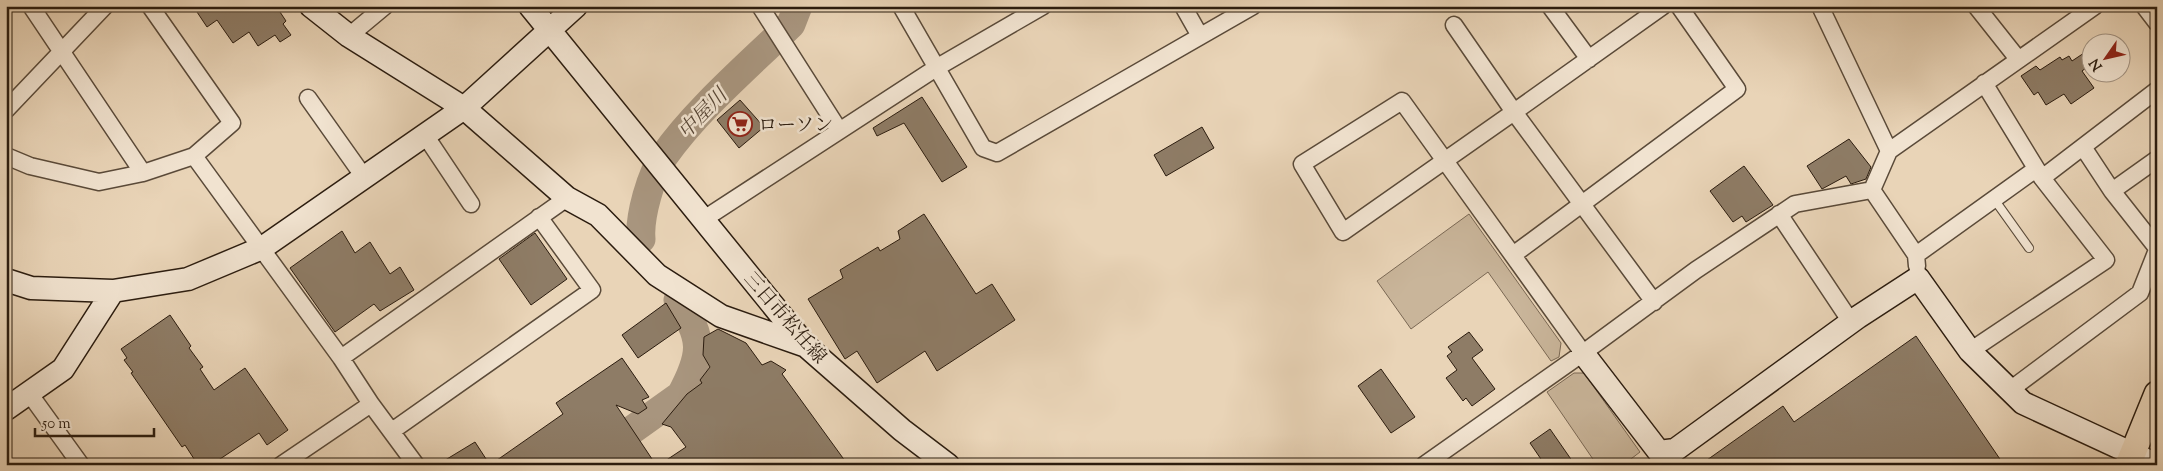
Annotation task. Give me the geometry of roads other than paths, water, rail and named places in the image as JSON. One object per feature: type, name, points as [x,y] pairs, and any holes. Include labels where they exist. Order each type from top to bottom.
[{"type":"main road","points":[[2130,459],[2157,394]]},
{"type":"street","points":[[31,6],[143,174]]},
{"type":"street","points":[[6,110],[105,6]]},
{"type":"street","points":[[6,156],[30,166],[99,182],[143,174],[194,156],[232,123],[150,6]]},
{"type":"street","points":[[310,6],[349,36],[464,108],[567,198],[598,216],[657,276],[722,316],[806,346]]},
{"type":"street","points":[[349,36],[385,6]]},
{"type":"street","name":"三日市松任線","points":[[530,6],[806,346],[902,430],[948,465]]},
{"type":"street","points":[[6,280],[31,288],[113,292],[188,279],[262,248],[464,108],[548,29],[576,6]]},
{"type":"street","points":[[760,6],[839,130]]},
{"type":"street","points":[[901,6],[983,148],[997,153],[1253,6]]},
{"type":"street","points":[[704,219],[936,68],[1043,6]]},
{"type":"street","points":[[1183,6],[1200,36]]},
{"type":"street","points":[[1550,6],[1589,59]]},
{"type":"street","points":[[1664,6],[1445,161],[1343,232],[1302,164],[1402,101],[1445,161],[1513,255],[1583,353],[1659,452],[1675,450],[1851,322],[1918,278]]},
{"type":"street","points":[[1513,255],[1737,89],[1679,6]]},
{"type":"street","points":[[1820,6],[1890,151]]},
{"type":"street","points":[[1976,6],[2018,59]]},
{"type":"street","points":[[1872,190],[1890,151],[2095,6]]},
{"type":"street","points":[[2144,6],[2157,23]]},
{"type":"street","points":[[1454,25],[1514,112],[1654,302]]},
{"type":"street","points":[[1970,351],[2106,260],[2039,173],[1984,83]]},
{"type":"street","points":[[1916,255],[1994,199],[2083,147],[2157,90]]},
{"type":"street","points":[[308,98],[364,177]]},
{"type":"street","points":[[425,136],[471,204]]},
{"type":"street","points":[[2010,390],[2140,293],[2157,249],[2112,191],[2083,147]]},
{"type":"street","points":[[194,156],[262,248],[416,465]]},
{"type":"street","points":[[2112,191],[2157,158]]},
{"type":"street","points":[[1424,465],[1794,204],[1872,190]]},
{"type":"street","points":[[1872,190],[1916,255],[1918,278],[1970,351],[2023,403],[2130,459],[2157,464]]},
{"type":"street","points":[[340,358],[567,198]]},
{"type":"street","points":[[1779,214],[1851,322]]},
{"type":"street","points":[[392,432],[592,290],[539,217]]},
{"type":"street","points":[[6,409],[63,369],[113,292]]},
{"type":"street","points":[[29,393],[80,465]]},
{"type":"street","points":[[281,465],[371,404]]},
{"type":"lane","points":[[1994,199],[2029,248]]},
{"type":"waterway","name":"中屋川","points":[[641,239],[642,219],[650,184],[664,156],[707,105],[791,24],[798,6]]},
{"type":"waterway","name":"中屋川","points":[[601,452],[681,395],[697,357],[698,347],[693,326],[678,300]]},
{"type":"place","name":"ローソン","points":[[740,124]]}]
